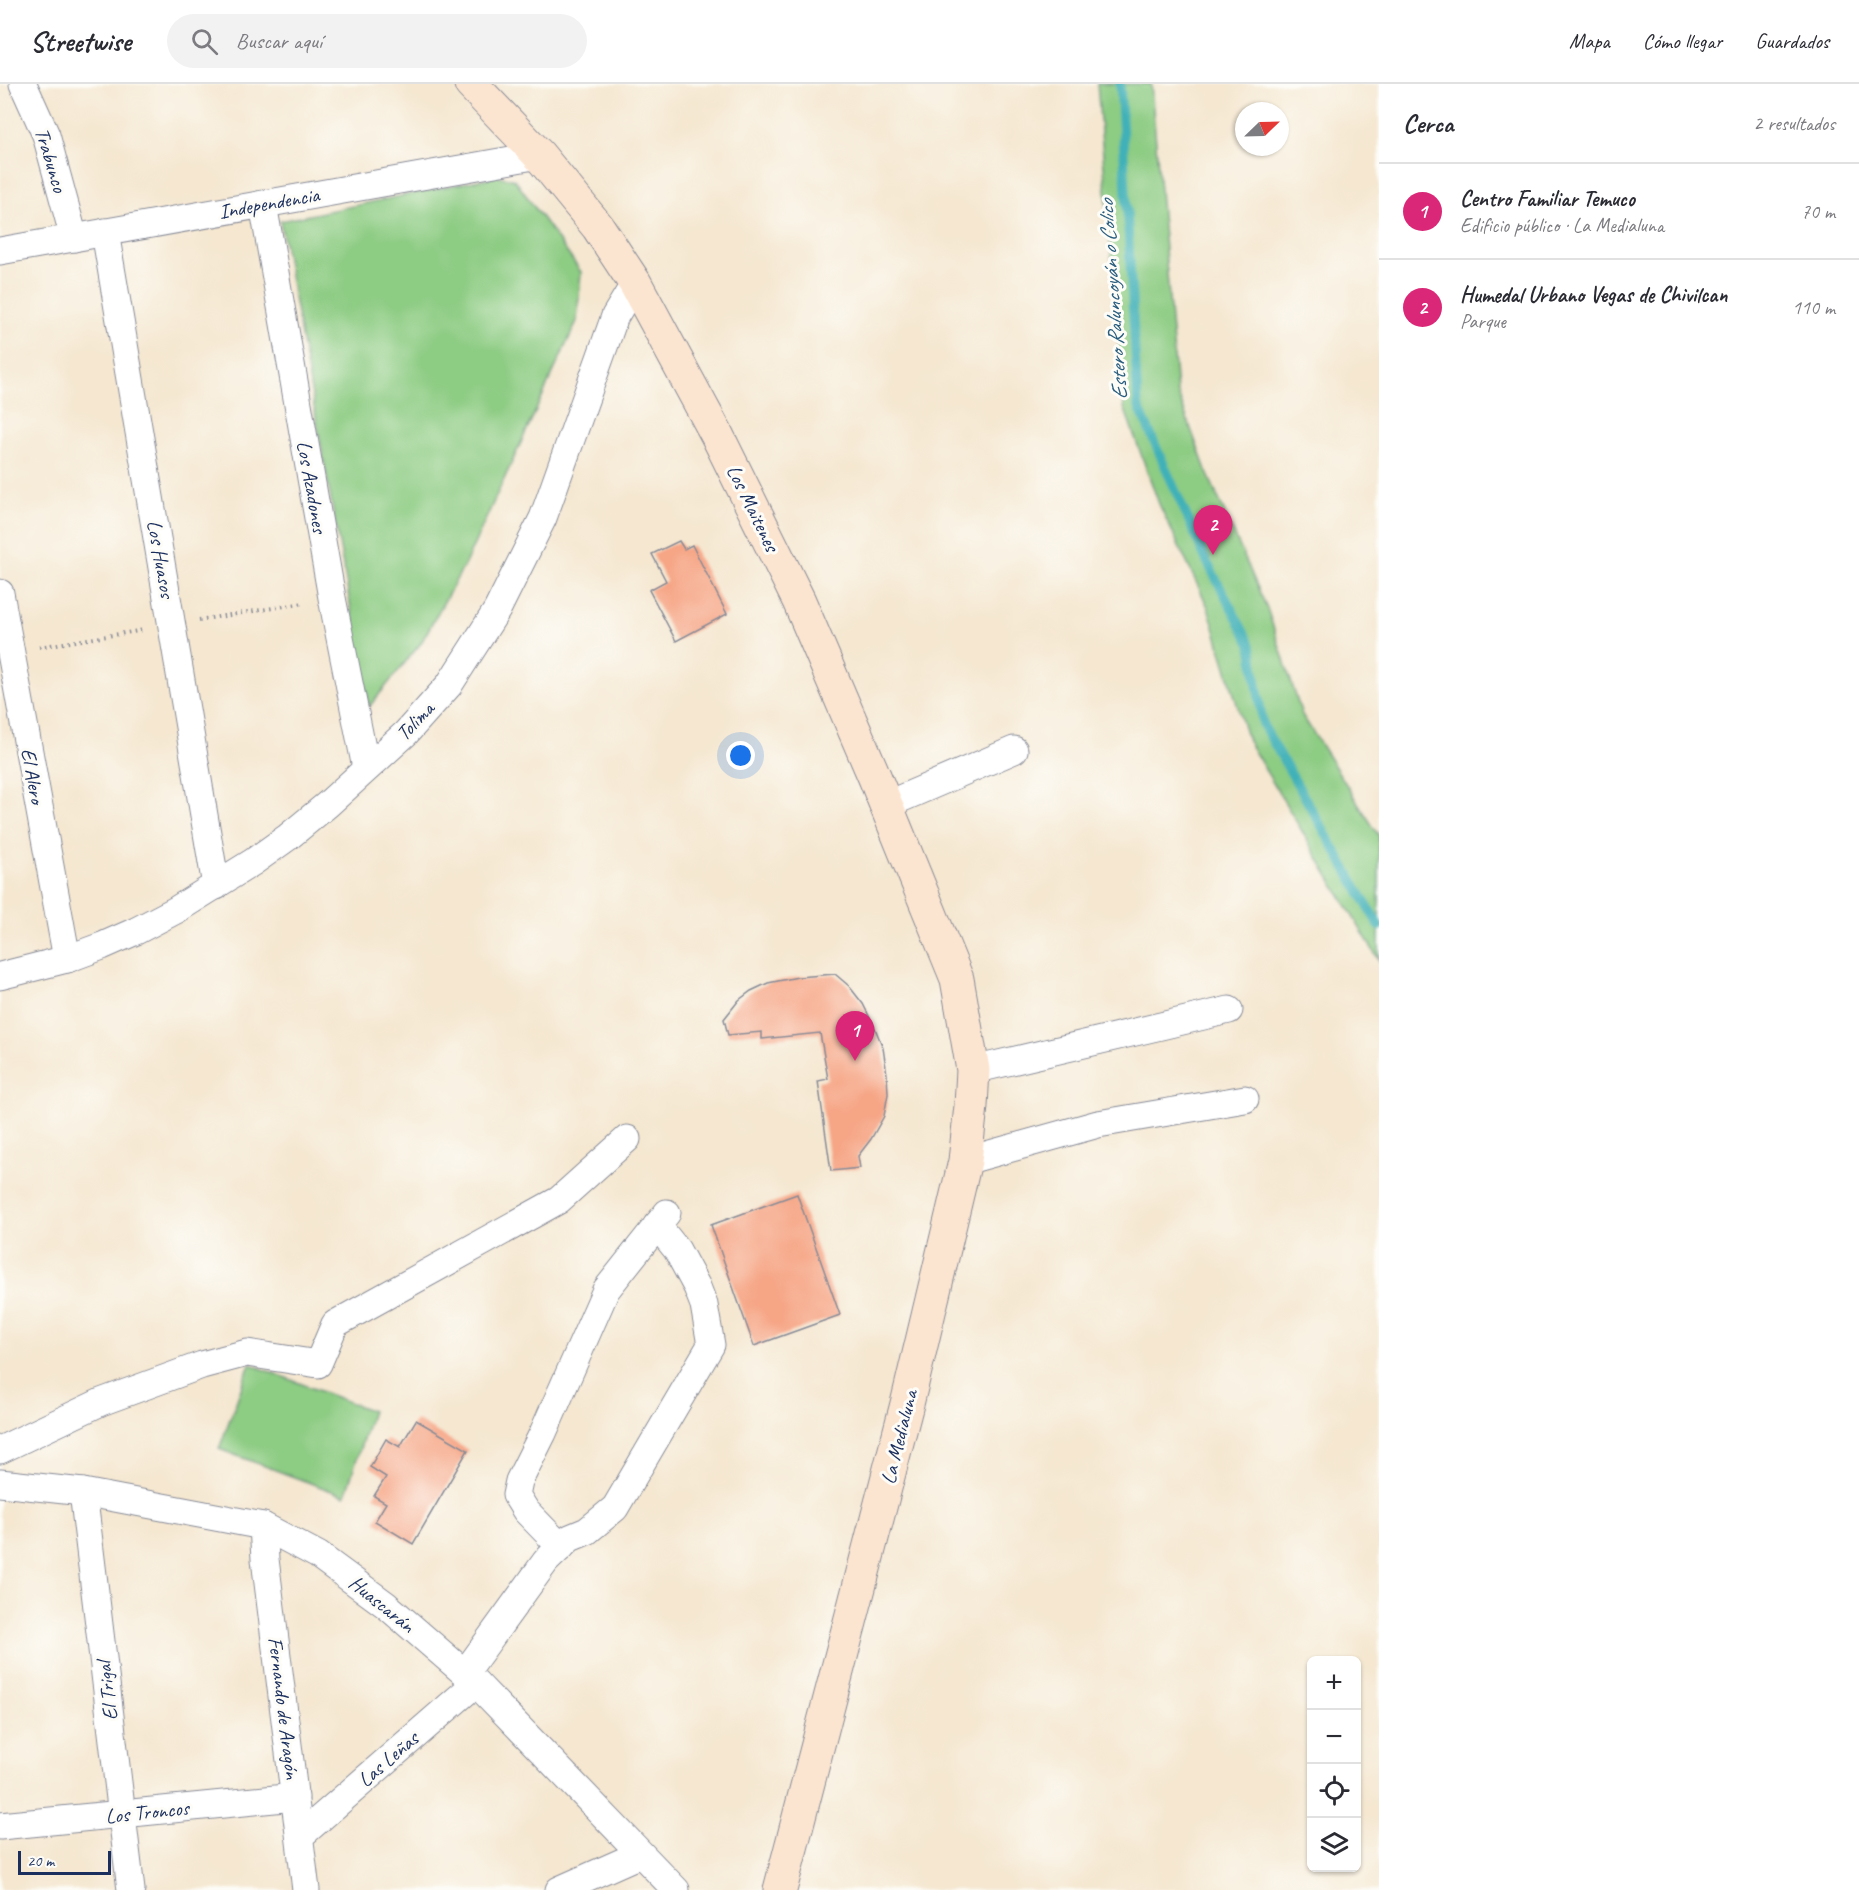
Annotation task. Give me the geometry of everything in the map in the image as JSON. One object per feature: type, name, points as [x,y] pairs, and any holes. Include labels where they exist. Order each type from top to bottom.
[{"type":"street","name":"Trabunco","points":[[23,84],[46,135],[74,238]]},
{"type":"street","name":"Los Maitenes","points":[[471,84],[539,156],[598,227],[635,283],[717,435],[799,601],[957,979]]},
{"type":"street","name":"Independencia","points":[[0,251],[539,156]]},
{"type":"street","name":"Los Azadones","points":[[263,204],[332,598],[366,768]]},
{"type":"street","name":"Los Huasos","points":[[105,232],[216,885]]},
{"type":"street","name":"Tolima","points":[[0,976],[67,959],[136,931],[216,885],[288,837],[406,733],[449,685],[497,610],[543,518],[615,316],[635,283]]},
{"type":"street","name":"El Alero","points":[[0,594],[67,959]]},
{"type":"street","points":[[886,805],[1014,750]]},
{"type":"street","name":"La Medialuna","points":[[780,1890],[906,1412],[964,1161],[973,1070],[957,979]]},
{"type":"street","points":[[973,1070],[1229,1010]]},
{"type":"street","points":[[964,1161],[1098,1124],[1245,1099]]},
{"type":"street","points":[[0,1450],[101,1402],[202,1365],[247,1353],[318,1364],[335,1324],[559,1200],[627,1139]]},
{"type":"street","name":"Las Leñas","points":[[300,1836],[470,1678],[546,1561],[561,1547],[570,1538],[587,1531],[615,1508],[711,1345],[704,1305],[698,1287],[662,1218],[606,1290],[543,1433],[519,1481],[516,1496],[561,1547]]},
{"type":"street","name":"Huascarán","points":[[0,1483],[83,1492],[263,1526],[318,1555],[386,1605],[470,1678],[676,1890]]},
{"type":"street","name":"El Trigal","points":[[83,1492],[131,1890]]},
{"type":"street","name":"Fernando de Aragón","points":[[263,1526],[265,1559],[306,1890]]},
{"type":"street","name":"Los Troncos","points":[[0,1827],[295,1797]]},
{"type":"street","points":[[559,1890],[640,1854]]},
{"type":"path","points":[[10,652],[332,598]]},
{"type":"green space","points":[[1097,84],[1151,84],[1177,391],[1206,470],[1268,611],[1302,715],[1379,836],[1379,960],[1248,741],[1208,607],[1159,504],[1124,407]]},
{"type":"green space","points":[[498,176],[515,180],[581,272],[577,321],[465,564],[421,643],[369,707],[280,221]]},
{"type":"green space","points":[[250,1364],[372,1411],[345,1496],[219,1449]]},
{"type":"building","points":[[679,541],[684,549],[692,545],[727,614],[676,641],[649,590],[666,581],[652,554]]},
{"type":"building","points":[[835,974],[849,986],[863,1004],[875,1028],[883,1048],[888,1094],[884,1116],[858,1156],[860,1168],[831,1171],[818,1081],[828,1079],[820,1033],[762,1039],[762,1032],[728,1035],[724,1019],[739,1000],[768,983],[798,977]]},
{"type":"building","points":[[797,1194],[840,1315],[754,1346],[711,1225]]},
{"type":"building","points":[[416,1420],[468,1450],[413,1544],[375,1521],[386,1503],[374,1496],[386,1477],[370,1467],[386,1439],[400,1447]]},
{"type":"waterway","name":"Estero Raluncoyán o Colico","points":[[1120,84],[1138,405],[1206,560],[1251,645],[1263,725],[1379,926]]},
{"type":"place","name":"Humedal Urbano Vegas de Chivilcan","points":[[1213,555]]},
{"type":"place","name":"Centro Familiar Temuco","points":[[855,1061]]}]
